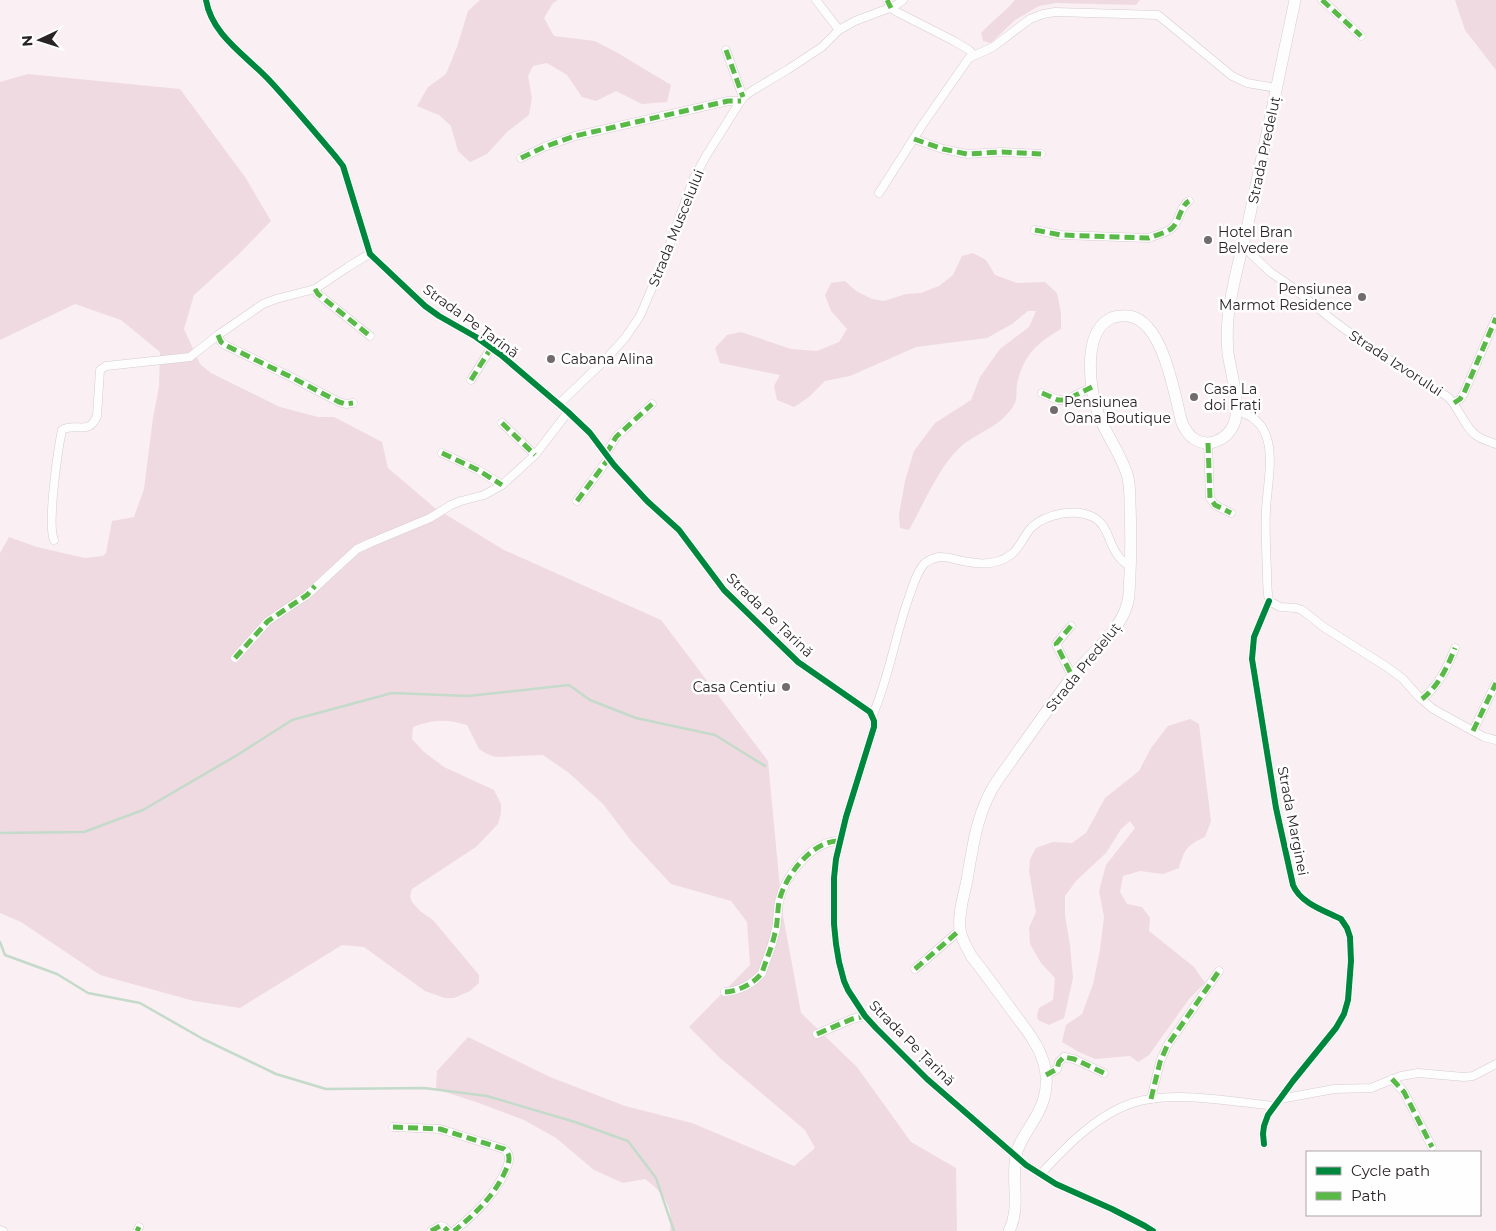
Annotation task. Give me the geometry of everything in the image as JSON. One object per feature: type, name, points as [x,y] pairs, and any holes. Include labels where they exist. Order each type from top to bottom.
[{"type":"main road","name":"Strada Predeluț","points":[[1009,1231],[1016,1208],[1016,1155],[1041,1106],[1046,1087],[1046,1075],[1044,1064],[1036,1045],[970,953],[962,938],[960,920],[979,820],[986,799],[996,781],[1072,676],[1112,632],[1123,615],[1127,604],[1130,590],[1130,502],[1128,476],[1098,414],[1092,387],[1092,352],[1097,332],[1102,325],[1108,320],[1125,316],[1133,317],[1149,327],[1159,344],[1182,423],[1193,438],[1200,442],[1216,442],[1226,436],[1234,425],[1236,411],[1227,334],[1230,307],[1295,0]]},
{"type":"street","name":"Strada Pe Țarină","points":[[206,0],[214,21],[225,38],[269,79],[340,162],[370,254],[425,306],[491,348],[568,412],[590,433],[607,456],[647,501],[679,530],[724,590],[798,662],[870,712],[874,727],[873,733],[846,817],[834,878],[836,944],[844,981],[865,1016],[927,1079],[1026,1165],[1040,1175],[1153,1231]]},
{"type":"street","points":[[816,0],[839,30]]},
{"type":"street","name":"Strada Muscelului","points":[[558,405],[610,355],[625,338],[640,316],[664,260],[693,180],[742,99],[822,47],[839,30],[889,4],[903,0]]},
{"type":"street","points":[[1322,0],[1361,36]]},
{"type":"street","points":[[889,4],[969,50],[974,55]]},
{"type":"street","points":[[879,193],[964,64],[974,55],[985,52],[993,47],[1030,19],[1044,14],[1056,12],[1152,15],[1162,18],[1232,76],[1246,83],[1276,88]]},
{"type":"street","points":[[521,158],[544,147],[575,136],[742,99],[726,50]]},
{"type":"street","points":[[914,139],[943,149],[967,154],[1002,152],[1041,154]]},
{"type":"street","points":[[1035,230],[1061,235],[1149,238],[1172,228],[1177,222],[1184,205],[1189,201]]},
{"type":"street","name":"Strada Izvorului","points":[[1244,247],[1270,272],[1292,287],[1335,322],[1365,344],[1448,397],[1474,433],[1496,444]]},
{"type":"street","points":[[54,540],[51,535],[52,506],[62,430],[66,428],[84,428],[94,423],[97,416],[100,370],[106,366],[190,357],[263,304],[315,290],[370,254]]},
{"type":"street","points":[[315,290],[370,336]]},
{"type":"street","points":[[1454,403],[1464,393],[1496,318]]},
{"type":"street","points":[[218,335],[221,342],[236,351],[339,402],[353,403]]},
{"type":"street","points":[[471,380],[491,348]]},
{"type":"street","points":[[1042,394],[1058,400],[1066,400],[1092,387]]},
{"type":"street","points":[[577,501],[607,456],[616,437],[652,404]]},
{"type":"street","points":[[1236,411],[1250,415],[1260,424],[1270,451],[1271,469],[1268,486],[1265,545],[1270,601],[1280,607],[1302,610],[1325,628],[1403,679],[1433,709],[1484,737],[1496,740]]},
{"type":"street","points":[[236,658],[268,621],[307,595],[357,549],[430,518],[450,505],[484,495],[502,485],[535,455],[568,412]]},
{"type":"street","points":[[502,423],[535,455]]},
{"type":"street","points":[[1208,443],[1210,498],[1215,505],[1231,513]]},
{"type":"street","points":[[442,454],[478,470],[502,485]]},
{"type":"street","name":"Strada Pe Țarină","points":[[872,716],[912,588],[921,568],[926,562],[939,557],[970,563],[998,562],[1014,552],[1031,528],[1042,519],[1059,514],[1078,513],[1093,517],[1103,526],[1112,549],[1119,559],[1130,566]]},
{"type":"street","name":"Strada Marginei","points":[[1264,1144],[1264,1126],[1277,1102],[1336,1028],[1344,1014],[1348,1000],[1351,961],[1350,937],[1345,923],[1301,897],[1295,891],[1293,885],[1276,808],[1252,659],[1254,637],[1270,601]]},
{"type":"street","points":[[1071,626],[1056,644],[1072,676]]},
{"type":"street","points":[[1422,699],[1439,682],[1446,671],[1455,648]]},
{"type":"street","points":[[1473,731],[1496,683]]},
{"type":"street","points":[[725,992],[742,988],[758,978],[762,973],[778,924],[779,902],[782,890],[788,879],[808,854],[829,842],[840,841]]},
{"type":"street","points":[[915,969],[960,930]]},
{"type":"street","points":[[1151,1099],[1160,1062],[1167,1046],[1219,971]]},
{"type":"street","points":[[817,1034],[852,1019],[865,1016]]},
{"type":"street","points":[[1046,1075],[1058,1069],[1059,1062],[1064,1057],[1074,1059],[1104,1073]]},
{"type":"street","points":[[1040,1175],[1063,1149],[1082,1132],[1116,1111],[1131,1104],[1151,1099],[1196,1098],[1277,1102],[1334,1089],[1371,1088],[1401,1076],[1418,1073],[1473,1076],[1496,1064]]},
{"type":"street","points":[[1392,1079],[1404,1092],[1432,1147]]},
{"type":"street","points":[[393,1127],[440,1129],[507,1151],[508,1166],[497,1188],[482,1206],[454,1231]]},
{"type":"street","points":[[432,1231],[440,1226],[448,1231]]},
{"type":"shaded area","points":[[480,0],[558,0],[553,3],[544,18],[554,36],[595,41],[616,52],[671,85],[667,102],[642,104],[616,91],[596,101],[582,97],[567,75],[547,63],[533,66],[528,76],[532,98],[529,115],[507,132],[487,154],[470,162],[458,151],[451,126],[439,115],[417,106],[428,87],[446,74],[468,11]]},
{"type":"shaded area","points":[[1015,0],[1140,0],[1136,5],[1056,3],[1039,6],[1015,20],[991,43],[983,41],[981,33]]},
{"type":"shaded area","points":[[1455,0],[1496,0],[1496,70],[1465,30]]},
{"type":"shaded area","points":[[28,74],[180,89],[245,177],[271,221],[238,255],[194,295],[184,329],[200,364],[211,373],[280,407],[318,417],[334,417],[382,442],[388,468],[435,508],[504,550],[661,620],[768,761],[782,910],[801,1013],[857,1067],[911,1142],[956,1168],[957,1231],[670,1231],[671,1222],[666,1201],[645,1179],[623,1183],[594,1170],[556,1138],[524,1120],[436,1089],[437,1071],[468,1037],[550,1077],[625,1106],[692,1123],[794,1166],[815,1148],[805,1130],[720,1058],[689,1027],[750,965],[747,922],[731,901],[671,884],[632,842],[603,804],[569,773],[543,755],[496,757],[487,754],[479,749],[467,725],[446,721],[427,722],[413,727],[412,739],[424,752],[444,767],[494,790],[501,804],[498,824],[476,847],[412,889],[410,896],[412,902],[420,911],[433,920],[479,975],[479,983],[470,991],[454,998],[445,998],[425,991],[364,947],[342,945],[240,1008],[194,1001],[100,975],[21,922],[0,913],[0,553],[9,537],[37,547],[85,558],[103,556],[106,553],[112,521],[134,517],[144,489],[159,387],[160,352],[121,320],[75,304],[0,340],[0,82]]},
{"type":"shaded area","points":[[973,253],[986,260],[995,275],[1017,283],[1045,282],[1057,293],[1061,313],[1061,329],[1039,344],[1024,363],[1018,380],[1015,403],[1009,412],[994,426],[965,443],[956,451],[941,472],[909,530],[900,528],[899,515],[905,481],[914,451],[935,423],[971,400],[980,377],[1000,349],[1029,327],[1036,311],[1028,311],[1012,324],[987,338],[916,347],[850,376],[825,381],[809,397],[794,407],[777,400],[774,386],[780,375],[720,363],[715,348],[727,335],[741,332],[791,349],[817,351],[839,342],[847,329],[831,311],[825,295],[831,283],[845,281],[856,291],[872,299],[884,301],[906,294],[921,293],[939,286],[953,275],[962,256]]},
{"type":"shaded area","points":[[1190,719],[1199,724],[1211,821],[1205,837],[1187,849],[1179,868],[1163,874],[1140,871],[1123,876],[1120,892],[1127,904],[1142,907],[1150,918],[1149,931],[1194,967],[1205,983],[1189,999],[1149,1055],[1138,1062],[1130,1056],[1095,1059],[1062,1042],[1066,1025],[1082,1014],[1093,984],[1104,917],[1099,891],[1106,865],[1135,828],[1130,821],[1121,829],[1106,853],[1076,881],[1065,896],[1065,915],[1073,978],[1064,1018],[1049,1025],[1038,1020],[1037,1015],[1039,1008],[1053,1000],[1055,978],[1041,963],[1030,944],[1029,928],[1036,912],[1029,871],[1030,859],[1036,848],[1053,842],[1072,843],[1086,833],[1105,798],[1139,771],[1151,748],[1168,726]]},
{"type":"waterway","points":[[0,833],[84,832],[143,810],[239,754],[292,720],[392,693],[468,696],[569,685],[590,700],[636,718],[715,735],[765,766]]},
{"type":"waterway","points":[[0,942],[5,955],[57,974],[88,993],[140,1003],[203,1039],[276,1074],[326,1089],[424,1088],[487,1096],[575,1122],[628,1141],[656,1178],[674,1231]]},
{"type":"marked path","points":[[887,0],[891,8]]},
{"type":"marked path","points":[[1322,0],[1361,36]]},
{"type":"marked path","points":[[726,50],[743,97]]},
{"type":"marked path","points":[[521,158],[544,147],[575,136],[728,101],[741,101]]},
{"type":"marked path","points":[[914,139],[943,149],[967,154],[1002,152],[1041,154]]},
{"type":"marked path","points":[[1035,230],[1061,235],[1149,238],[1172,228],[1177,222],[1184,206],[1189,201]]},
{"type":"marked path","points":[[315,289],[318,294],[370,336]]},
{"type":"marked path","points":[[1454,403],[1464,393],[1496,318]]},
{"type":"marked path","points":[[218,335],[221,342],[225,345],[339,402],[353,403]]},
{"type":"marked path","points":[[471,380],[491,348]]},
{"type":"marked path","points":[[1042,393],[1058,400],[1066,400],[1092,387]]},
{"type":"marked path","points":[[606,454],[616,437],[652,404]]},
{"type":"marked path","points":[[502,423],[535,455]]},
{"type":"marked path","points":[[1208,443],[1210,498],[1215,505],[1231,513]]},
{"type":"marked path","points":[[442,453],[478,470],[502,485]]},
{"type":"marked path","points":[[577,501],[609,458]]},
{"type":"marked path","points":[[235,658],[268,621],[307,595],[315,586]]},
{"type":"marked path","points":[[1071,626],[1056,644],[1072,676]]},
{"type":"marked path","points":[[1422,699],[1442,676],[1455,648]]},
{"type":"marked path","points":[[1473,731],[1496,683]]},
{"type":"marked path","points":[[725,992],[745,986],[762,973],[776,929],[782,892],[793,871],[810,853],[819,847],[830,842],[840,841]]},
{"type":"marked path","points":[[915,969],[960,930]]},
{"type":"marked path","points":[[1151,1099],[1160,1062],[1167,1046],[1219,971]]},
{"type":"marked path","points":[[817,1034],[852,1019],[865,1016]]},
{"type":"marked path","points":[[1046,1075],[1057,1069],[1059,1062],[1064,1057],[1074,1059],[1104,1073]]},
{"type":"marked path","points":[[1392,1079],[1404,1092],[1432,1147]]},
{"type":"marked path","points":[[393,1127],[440,1129],[504,1149],[507,1152],[508,1164],[494,1191],[476,1212],[454,1231]]},
{"type":"marked path","points":[[431,1231],[440,1226],[448,1231]]},
{"type":"marked path","points":[[137,1231],[139,1227]]},
{"type":"cycle path","points":[[206,0],[215,24],[223,35],[270,81],[343,166],[370,254],[425,306],[476,337],[501,355],[568,412],[590,433],[614,465],[647,501],[679,530],[724,590],[798,662],[870,712],[874,721],[874,727],[846,817],[836,859],[834,878],[834,924],[839,962],[848,990],[865,1016],[927,1079],[1026,1165],[1056,1184],[1112,1209],[1153,1231]]},
{"type":"cycle path","points":[[1264,1144],[1264,1126],[1268,1115],[1336,1028],[1344,1014],[1348,1000],[1351,961],[1350,937],[1341,919],[1307,902],[1293,885],[1276,808],[1252,659],[1254,637],[1269,601]]},
{"type":"place","name":"Hotel Bran Belvedere","points":[[1208,240]]},
{"type":"place","name":"Pensiunea Marmot Residence","points":[[1362,297]]},
{"type":"place","name":"Cabana Alina","points":[[551,359]]},
{"type":"place","name":"Casa La doi Frați","points":[[1194,397]]},
{"type":"place","name":"Pensiunea Oana Boutique","points":[[1054,410]]},
{"type":"place","name":"Casa Cențiu","points":[[786,687]]}]
